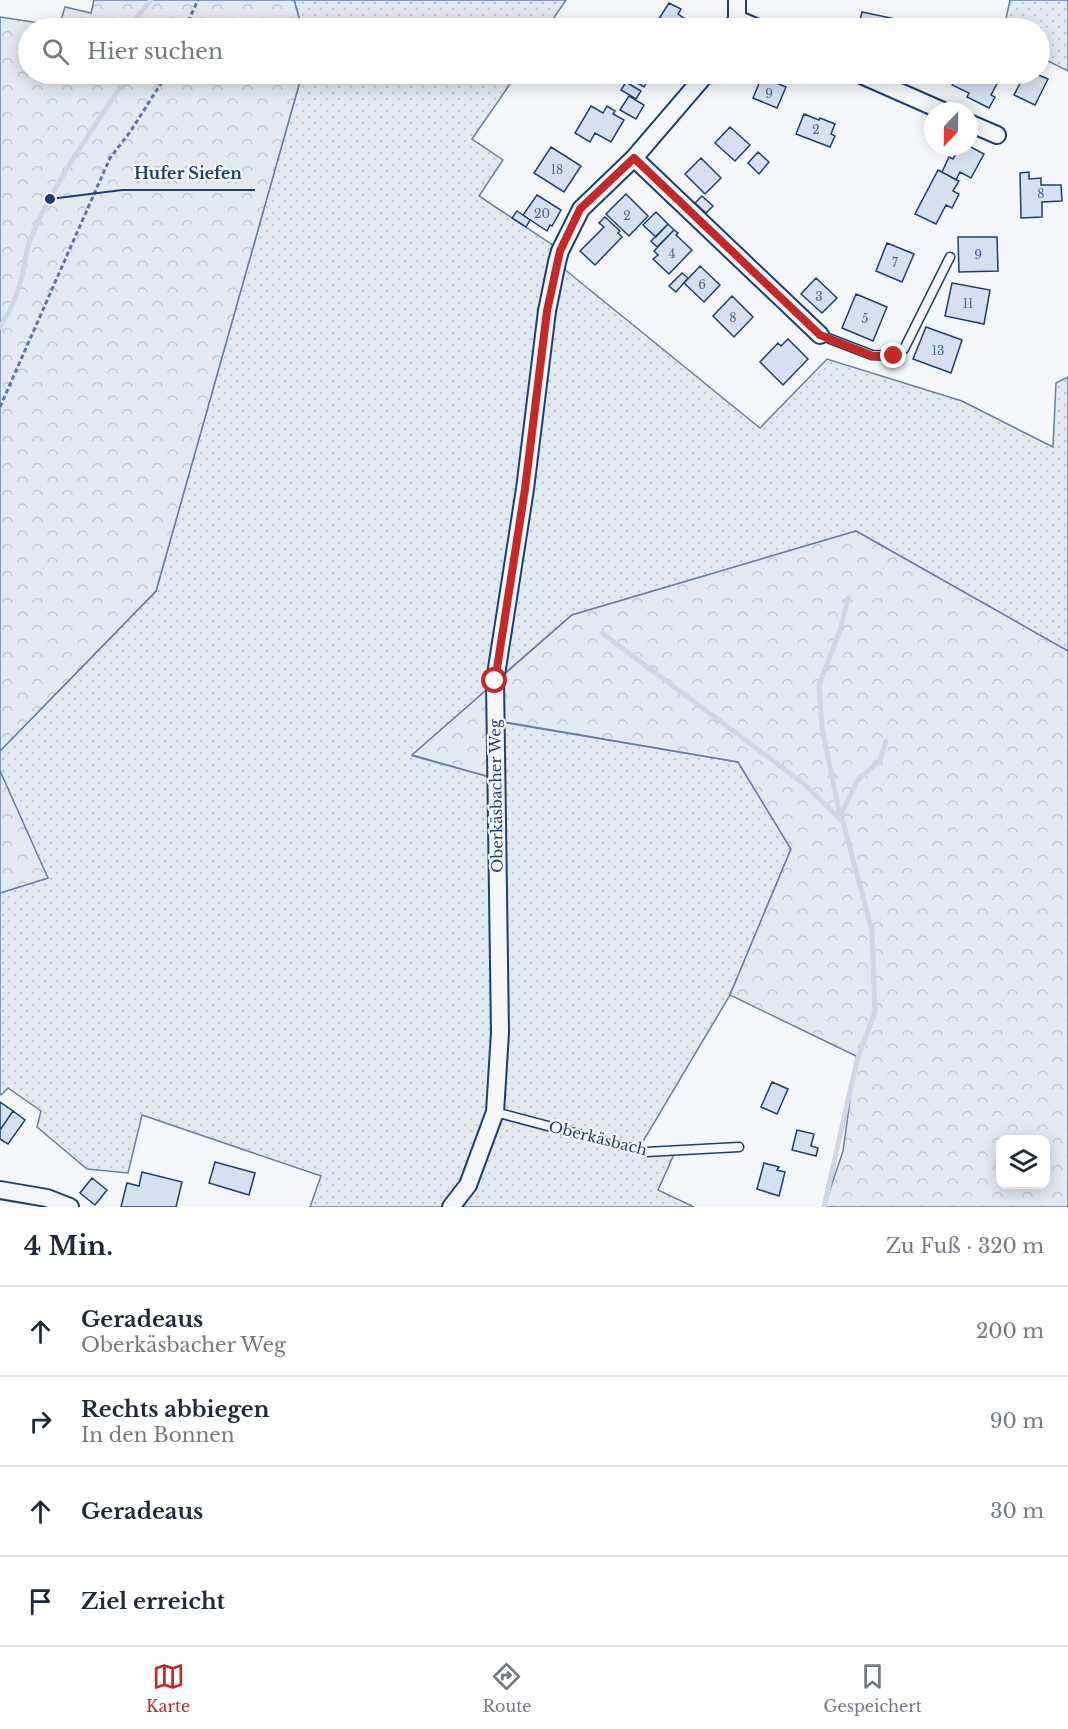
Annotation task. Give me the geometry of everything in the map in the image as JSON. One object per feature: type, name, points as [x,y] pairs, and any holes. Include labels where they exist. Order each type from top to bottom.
[{"type":"street","points":[[735,18],[737,0]]},
{"type":"street","name":"Oberkäsbacher Weg","points":[[451,1207],[468,1185],[495,1112],[500,1034],[495,681],[525,489],[547,311],[560,251],[580,209],[634,158],[697,84]]},
{"type":"street","points":[[882,84],[924,103]]},
{"type":"street","points":[[978,127],[997,135]]},
{"type":"street","points":[[634,158],[820,335]]},
{"type":"street","points":[[0,1190],[47,1198],[70,1207]]},
{"type":"lane","points":[[820,335],[873,356],[894,356],[904,349],[950,257]]},
{"type":"lane","name":"Oberkäsbach","points":[[495,1112],[646,1152],[739,1147]]},
{"type":"path","points":[[190,18],[198,0]]},
{"type":"path","points":[[0,407],[110,158],[130,132],[161,84]]},
{"type":"green space","points":[[94,0],[294,0],[299,18],[62,18],[65,7],[91,13]]},
{"type":"green space","points":[[294,0],[566,0],[554,18],[299,18]]},
{"type":"green space","points":[[1010,0],[1068,0],[1068,71],[1050,62],[1050,18],[1006,18]]},
{"type":"green space","points":[[0,17],[18,20],[18,84],[299,84],[156,591],[0,751]]},
{"type":"green space","points":[[299,84],[510,84],[472,139],[503,160],[479,196],[559,249],[493,684],[413,756],[490,777],[496,1033],[488,1110],[459,1186],[445,1207],[310,1207],[321,1176],[142,1115],[128,1173],[87,1169],[37,1127],[41,1111],[8,1088],[0,1094],[0,893],[47,878],[0,771],[0,751],[156,591]]},
{"type":"green space","points":[[558,264],[760,428],[827,359],[962,401],[1053,447],[1056,383],[1068,377],[1068,651],[856,531],[572,615],[496,681]]},
{"type":"green space","points":[[856,531],[1068,651],[1068,1207],[824,1207],[843,1151],[856,1056],[730,995],[791,849],[738,762],[493,720],[490,777],[412,755],[572,615]]},
{"type":"green space","points":[[495,721],[738,762],[791,849],[730,995],[638,1150],[494,1111]]},
{"type":"green space","points":[[0,771],[48,878],[0,893]]},
{"type":"green space","points":[[496,1116],[644,1155],[675,1152],[658,1190],[694,1207],[456,1207]]},
{"type":"building","points":[[669,3],[681,9],[678,14],[684,18],[659,18]]},
{"type":"building","points":[[862,12],[891,18],[860,18]]},
{"type":"building","points":[[625,84],[629,84],[641,91],[636,99],[621,90]]},
{"type":"building","points":[[759,84],[779,84],[786,87],[777,108],[753,98]]},
{"type":"building","points":[[952,84],[997,84],[991,95],[995,97],[989,108],[967,97],[969,93]]},
{"type":"building","points":[[1020,84],[1046,84],[1035,105],[1014,95]]},
{"type":"building","points":[[629,96],[644,105],[636,119],[620,110]]},
{"type":"building","points":[[591,106],[603,113],[607,106],[615,111],[613,114],[624,120],[611,142],[595,133],[590,142],[575,133]]},
{"type":"building","points":[[804,114],[835,124],[831,134],[835,136],[830,147],[796,134]]},
{"type":"building","points":[[730,127],[750,145],[735,161],[715,143]]},
{"type":"building","points":[[551,147],[581,166],[564,192],[534,173]]},
{"type":"building","points":[[978,151],[984,154],[971,178],[960,172],[956,180],[942,172],[949,157],[953,159],[955,156],[978,156]]},
{"type":"building","points":[[758,152],[769,162],[759,174],[748,163]]},
{"type":"building","points":[[701,158],[721,178],[705,194],[685,174]]},
{"type":"building","points":[[938,170],[959,181],[953,191],[959,194],[952,208],[946,205],[936,224],[915,214]]},
{"type":"building","points":[[1029,172],[1029,179],[1041,178],[1041,185],[1061,185],[1062,201],[1042,202],[1042,217],[1021,218],[1020,173]]},
{"type":"building","points":[[626,194],[648,216],[629,236],[606,214]]},
{"type":"building","points":[[537,195],[561,210],[547,231],[523,215]]},
{"type":"building","points":[[702,196],[713,206],[706,213],[695,203]]},
{"type":"building","points":[[517,211],[530,220],[526,227],[512,218]]},
{"type":"building","points":[[656,212],[668,224],[656,237],[643,225]]},
{"type":"building","points":[[605,217],[620,231],[618,233],[622,237],[595,265],[580,251],[604,227],[599,223]]},
{"type":"building","points":[[668,224],[674,230],[657,247],[651,241]]},
{"type":"building","points":[[674,230],[678,233],[676,235],[692,250],[669,274],[653,259],[658,255],[654,251]]},
{"type":"building","points":[[958,237],[997,237],[998,271],[959,272]]},
{"type":"building","points":[[887,243],[914,254],[902,282],[876,271]]},
{"type":"building","points":[[700,266],[720,285],[704,302],[684,283]]},
{"type":"building","points":[[682,273],[688,278],[676,292],[669,286]]},
{"type":"building","points":[[816,278],[837,298],[822,313],[801,294]]},
{"type":"building","points":[[952,283],[990,290],[984,324],[945,316]]},
{"type":"building","points":[[856,294],[887,307],[873,341],[842,328]]},
{"type":"building","points":[[732,296],[753,317],[734,337],[713,316]]},
{"type":"building","points":[[926,327],[962,340],[951,373],[913,359]]},
{"type":"building","points":[[788,339],[808,359],[783,385],[760,362],[778,343],[781,346]]},
{"type":"building","points":[[772,1082],[788,1089],[777,1114],[761,1107]]},
{"type":"building","points":[[0,1102],[13,1111],[0,1130]]},
{"type":"building","points":[[13,1111],[25,1120],[8,1144],[0,1139],[0,1130]]},
{"type":"building","points":[[797,1130],[814,1134],[811,1146],[818,1148],[816,1156],[792,1150]]},
{"type":"building","points":[[215,1162],[255,1173],[249,1195],[209,1183]]},
{"type":"building","points":[[764,1163],[779,1167],[777,1170],[785,1172],[779,1196],[757,1189]]},
{"type":"building","points":[[142,1172],[182,1182],[176,1207],[121,1207],[127,1183],[139,1186]]},
{"type":"building","points":[[92,1178],[107,1190],[95,1205],[80,1193]]},
{"type":"waterway","points":[[136,18],[151,0]]},
{"type":"waterway","points":[[0,327],[17,292],[28,245],[50,197],[122,84]]},
{"type":"waterway","points":[[841,820],[822,728],[819,685],[840,630],[848,598]]},
{"type":"waterway","points":[[602,633],[803,783],[843,822],[872,931],[875,1012],[857,1060],[824,1207]]},
{"type":"waterway","points":[[841,814],[857,781],[880,760],[886,741]]},
{"type":"place","name":"Hufer Siefen","points":[[50,199]]},
{"type":"route","points":[[495,681],[525,489],[547,311],[560,251],[580,209],[634,158],[820,335],[873,356],[894,356]]}]
